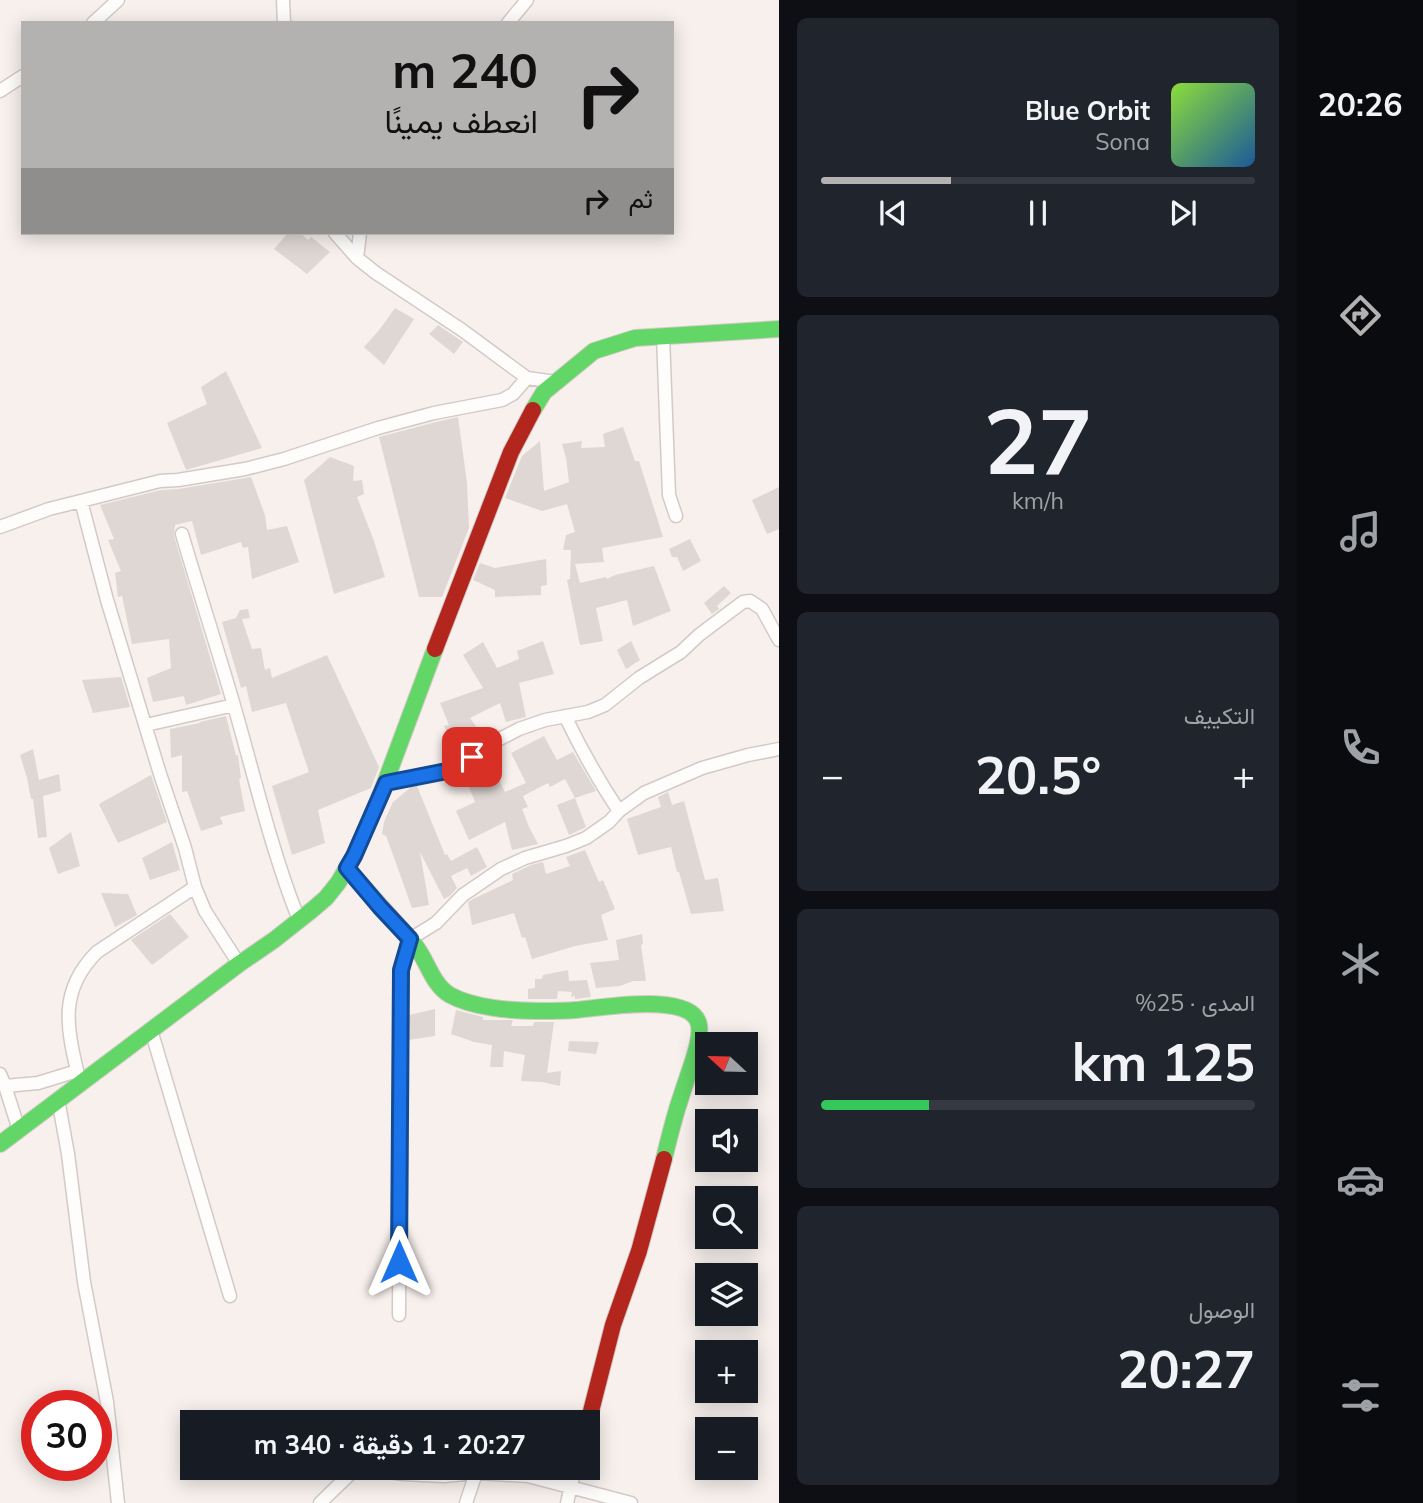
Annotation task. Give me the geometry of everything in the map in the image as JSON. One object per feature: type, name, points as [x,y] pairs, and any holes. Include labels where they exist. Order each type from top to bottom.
[{"type":"street","points":[[95,21],[118,0]]},
{"type":"street","points":[[283,0],[284,21]]},
{"type":"street","points":[[511,21],[527,0]]},
{"type":"street","points":[[0,91],[21,77]]},
{"type":"street","points":[[337,235],[357,258],[527,378],[556,382]]},
{"type":"street","points":[[357,258],[360,235]]},
{"type":"street","points":[[0,1144],[58,1099],[78,1077],[151,1030],[299,920],[326,898],[338,883],[354,856],[386,783],[446,618],[511,452],[544,392],[594,351],[635,338],[779,329]]},
{"type":"street","points":[[663,336],[669,495],[676,516]]},
{"type":"street","points":[[0,527],[48,509],[160,481],[258,466],[434,413],[502,400],[513,394],[527,378]]},
{"type":"street","points":[[81,501],[107,600],[195,887],[205,911],[239,964]]},
{"type":"street","points":[[182,534],[273,844],[299,920]]},
{"type":"street","points":[[386,783],[452,770],[490,744],[519,729],[545,720],[588,712],[605,705],[639,678],[681,652],[699,635],[744,602],[750,601],[762,609],[779,640]]},
{"type":"street","points":[[146,725],[234,705]]},
{"type":"street","points":[[565,716],[588,762],[619,811]]},
{"type":"street","points":[[399,1315],[401,970],[410,939],[436,923],[463,895],[500,869],[524,858],[586,838],[644,793],[702,768],[779,749]]},
{"type":"street","points":[[347,868],[410,939],[441,988],[464,1001],[492,1007],[537,1011],[646,1003],[687,1009],[697,1017],[700,1028],[698,1043],[591,1410]]},
{"type":"street","points":[[78,1077],[68,1015],[73,986],[85,964],[97,952],[195,887]]},
{"type":"street","points":[[151,1030],[230,1296]]},
{"type":"street","points":[[19,1130],[3,1080],[38,1083],[78,1077]]},
{"type":"street","points":[[58,1099],[68,1154],[84,1282],[107,1402],[118,1503]]},
{"type":"street","points":[[320,1503],[344,1480]]},
{"type":"street","points":[[466,1503],[474,1480]]},
{"type":"street","points":[[544,1480],[631,1503]]},
{"type":"street","points":[[567,1503],[572,1480]]},
{"type":"building","points":[[286,235],[302,235],[308,240],[311,237],[330,252],[307,274],[274,249]]},
{"type":"building","points":[[395,308],[414,319],[384,365],[364,347]]},
{"type":"building","points":[[438,325],[463,342],[454,354],[429,334]]},
{"type":"building","points":[[226,371],[262,448],[186,470],[167,423],[207,404],[201,387]]},
{"type":"building","points":[[458,417],[467,483],[469,528],[442,597],[419,597],[379,437]]},
{"type":"building","points":[[623,427],[635,461],[639,461],[663,537],[602,548],[604,562],[575,564],[580,583],[606,577],[607,579],[654,566],[671,611],[633,626],[627,600],[596,608],[603,641],[580,645],[567,580],[570,579],[571,550],[563,550],[566,535],[575,532],[567,504],[542,511],[505,498],[522,456],[540,441],[544,491],[569,482],[562,444],[582,441],[581,448],[605,447],[603,434]]},
{"type":"building","points":[[330,457],[354,466],[353,481],[362,480],[364,494],[357,497],[385,577],[334,594],[304,480]]},
{"type":"building","points":[[251,477],[265,515],[267,530],[287,526],[299,562],[252,579],[248,547],[243,548],[241,542],[201,555],[192,521],[175,525],[174,536],[221,694],[186,705],[184,696],[153,702],[147,678],[171,668],[169,639],[132,644],[122,596],[118,597],[115,573],[121,571],[108,540],[114,539],[100,505],[161,490]]},
{"type":"building","points":[[779,487],[779,529],[767,534],[752,500]]},
{"type":"building","points":[[690,539],[701,561],[683,571],[677,557],[672,557],[669,549]]},
{"type":"building","points":[[546,559],[547,585],[541,586],[541,595],[495,597],[495,590],[473,580],[480,563],[495,568]]},
{"type":"building","points":[[724,586],[731,593],[712,614],[704,603]]},
{"type":"building","points":[[248,609],[250,618],[242,619],[252,649],[261,648],[265,670],[270,668],[272,678],[327,655],[379,767],[371,788],[318,810],[325,843],[292,855],[272,786],[309,772],[286,703],[252,712],[246,686],[241,688],[222,622],[236,618],[240,610]]},
{"type":"building","points":[[543,641],[554,674],[519,683],[526,717],[506,722],[500,703],[470,718],[484,738],[459,756],[444,726],[449,725],[440,703],[483,688],[463,655],[483,642],[497,668],[519,659],[517,651]]},
{"type":"building","points":[[631,641],[640,660],[626,669],[617,650]]},
{"type":"building","points":[[121,677],[130,707],[93,713],[82,680]]},
{"type":"building","points":[[226,716],[236,756],[238,755],[245,811],[220,817],[223,824],[201,831],[187,791],[182,792],[182,755],[171,758],[170,729]]},
{"type":"building","points":[[544,736],[557,760],[573,752],[596,791],[575,798],[565,779],[550,787],[548,783],[523,796],[528,807],[522,809],[538,844],[512,850],[505,822],[469,840],[456,811],[475,802],[466,780],[491,764],[505,792],[526,783],[511,753]]},
{"type":"building","points":[[33,749],[39,780],[59,774],[61,791],[43,796],[47,837],[38,838],[33,799],[20,755]]},
{"type":"building","points":[[151,775],[167,822],[118,843],[99,804]]},
{"type":"building","points":[[417,786],[445,855],[447,854],[451,861],[477,847],[487,867],[471,876],[467,868],[451,876],[457,888],[444,899],[420,852],[429,905],[412,908],[386,836],[382,834],[392,803],[411,787]]},
{"type":"building","points":[[668,792],[672,805],[684,801],[705,880],[718,878],[724,911],[691,914],[671,847],[638,855],[627,819],[661,807],[658,797]]},
{"type":"building","points":[[575,798],[586,827],[569,835],[557,805]]},
{"type":"building","points":[[71,832],[80,866],[58,874],[49,848]]},
{"type":"building","points":[[172,842],[180,870],[150,880],[142,858]]},
{"type":"building","points":[[585,850],[599,882],[603,880],[615,909],[601,915],[608,940],[575,946],[532,959],[514,913],[472,925],[468,902],[513,880],[512,874],[531,865],[543,862],[546,874],[570,866],[566,857]]},
{"type":"building","points":[[101,893],[128,894],[137,915],[115,927]]},
{"type":"building","points":[[170,914],[189,937],[152,965],[131,940]]},
{"type":"building","points":[[642,934],[646,981],[596,988],[590,963],[619,960],[616,940]]},
{"type":"building","points":[[568,970],[569,981],[587,980],[591,997],[575,999],[575,996],[571,997],[572,992],[558,991],[557,999],[528,999],[528,989],[535,988],[535,979]]},
{"type":"building","points":[[435,1009],[435,1036],[409,1040],[409,1015]]},
{"type":"building","points":[[456,1010],[483,1017],[483,1020],[513,1020],[511,1026],[554,1022],[547,1073],[561,1071],[560,1086],[521,1081],[525,1055],[504,1051],[503,1067],[490,1067],[492,1045],[451,1034]]},
{"type":"building","points":[[569,1041],[599,1042],[596,1054],[568,1051]]},
{"type":"traffic: fast","points":[[533,410],[544,392],[594,351],[635,338],[779,329]]},
{"type":"traffic: fast","points":[[0,1144],[274,940],[326,898],[354,856],[379,799],[435,649]]},
{"type":"traffic: fast","points":[[347,868],[419,950],[444,991],[459,999],[493,1008],[529,1011],[664,1005],[681,1008],[693,1015],[699,1025],[698,1041],[664,1159]]},
{"type":"traffic: jam","points":[[435,649],[511,452],[533,410]]},
{"type":"traffic: jam","points":[[591,1410],[613,1325],[639,1251],[664,1159]]},
{"type":"route","points":[[399,1262],[401,970],[410,939],[347,868],[386,783],[452,770],[472,757]]}]
